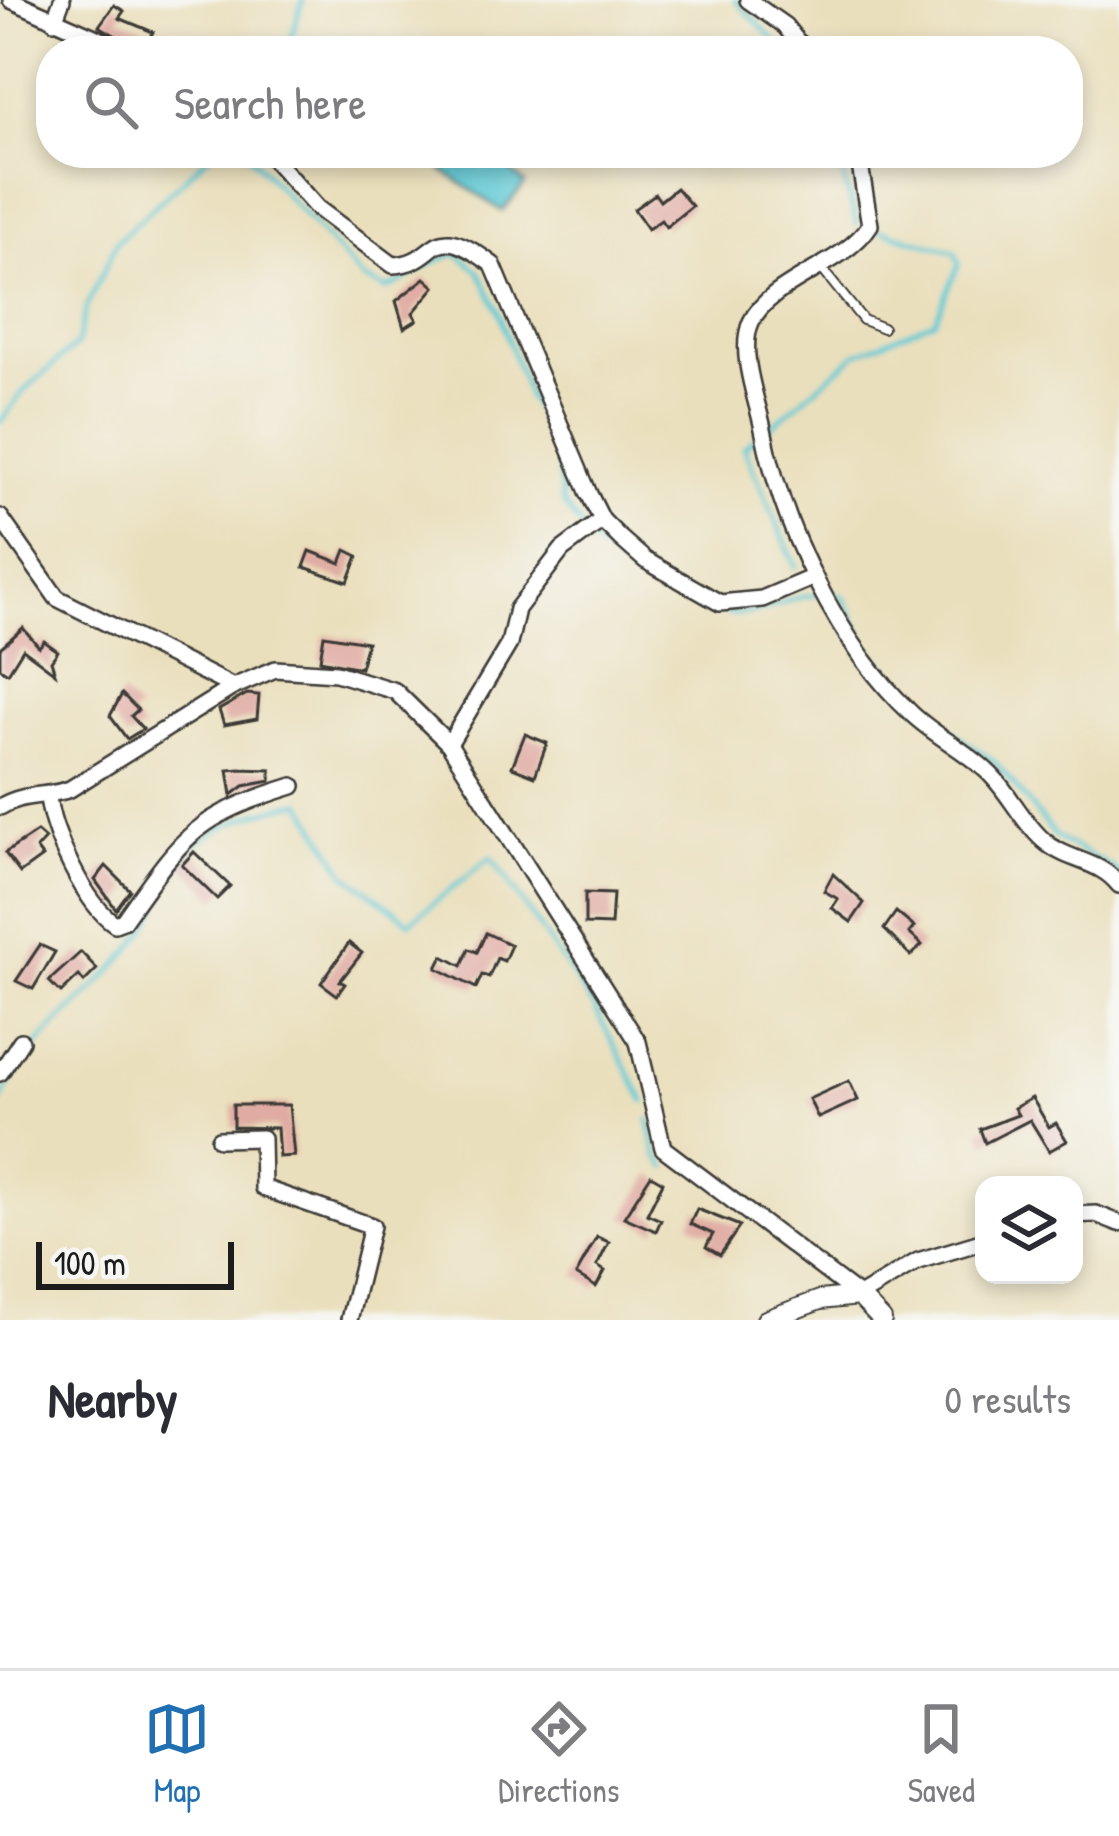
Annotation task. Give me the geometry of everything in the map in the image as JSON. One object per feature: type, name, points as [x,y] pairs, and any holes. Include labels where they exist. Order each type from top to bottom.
[{"type":"street","points":[[10,0],[90,36]]},
{"type":"street","points":[[54,21],[62,0]]},
{"type":"street","points":[[748,0],[793,36]]},
{"type":"street","points":[[281,168],[317,208],[393,265],[443,241],[467,245],[493,265],[596,523],[645,560],[720,603],[762,599],[816,583]]},
{"type":"street","points":[[860,168],[870,225],[821,268],[762,308],[748,338],[771,472],[816,583],[916,718],[996,780],[1043,840],[1062,856],[1109,872],[1119,885]]},
{"type":"street","points":[[0,517],[57,598],[233,687]]},
{"type":"street","points":[[449,744],[509,644],[517,609],[562,550],[596,523]]},
{"type":"street","points":[[0,807],[26,794],[48,796],[70,789],[233,687],[275,669],[336,674],[395,691],[449,744],[638,1042],[663,1148],[859,1296],[882,1320]]},
{"type":"street","points":[[48,796],[54,828],[68,858],[100,914],[115,924],[123,921],[183,836],[204,820],[293,785]]},
{"type":"street","points":[[0,1073],[21,1041]]},
{"type":"street","points":[[219,1139],[262,1138],[263,1188],[372,1226],[349,1320]]},
{"type":"street","points":[[1083,1215],[1119,1223]]},
{"type":"street","points":[[766,1320],[820,1300],[859,1296],[919,1261],[975,1244]]},
{"type":"lane","points":[[821,268],[863,320],[883,328]]},
{"type":"water","points":[[508,168],[525,184],[502,211],[442,170]]},
{"type":"building","points":[[114,5],[124,11],[119,18],[153,32],[151,36],[116,36],[99,26]]},
{"type":"building","points":[[676,188],[692,206],[666,227],[661,220],[648,229],[634,209],[655,194],[660,201]]},
{"type":"building","points":[[425,278],[435,287],[413,313],[417,320],[404,328],[396,301]]},
{"type":"building","points":[[346,550],[358,556],[348,582],[304,567],[310,551],[341,563]]},
{"type":"building","points":[[23,628],[39,647],[44,641],[58,651],[51,661],[55,673],[23,649],[8,673],[0,668],[0,648]]},
{"type":"building","points":[[324,635],[367,642],[360,668],[320,660]]},
{"type":"building","points":[[122,694],[138,710],[131,716],[143,729],[127,739],[110,716]]},
{"type":"building","points":[[247,694],[259,695],[257,719],[224,725],[219,710]]},
{"type":"building","points":[[525,734],[547,743],[535,776],[512,767]]},
{"type":"building","points":[[228,770],[271,770],[271,781],[244,786],[232,795]]},
{"type":"building","points":[[37,832],[45,839],[36,849],[42,857],[20,873],[5,853]]},
{"type":"building","points":[[194,852],[230,886],[217,899],[182,865]]},
{"type":"building","points":[[106,866],[130,890],[116,909],[95,880]]},
{"type":"building","points":[[833,874],[864,903],[851,922],[832,908],[838,899],[824,891]]},
{"type":"building","points":[[585,893],[613,894],[611,925],[585,924]]},
{"type":"building","points":[[896,912],[914,927],[909,933],[922,945],[911,956],[884,929]]},
{"type":"building","points":[[486,933],[511,945],[504,961],[497,958],[489,977],[482,975],[476,988],[437,968],[443,956],[462,966],[469,949],[477,952]]},
{"type":"building","points":[[349,943],[362,953],[340,981],[345,984],[337,995],[321,983]]},
{"type":"building","points":[[40,945],[55,952],[33,989],[16,981]]},
{"type":"building","points":[[81,952],[97,969],[84,982],[79,976],[61,993],[49,981]]},
{"type":"building","points":[[849,1081],[858,1100],[818,1118],[809,1099]]},
{"type":"building","points":[[1032,1098],[1049,1127],[1056,1123],[1067,1141],[1049,1151],[1030,1120],[985,1143],[980,1129],[1018,1115],[1014,1108]]},
{"type":"building","points":[[233,1105],[289,1105],[294,1156],[279,1157],[277,1128],[233,1127]]},
{"type":"building","points":[[651,1175],[663,1182],[647,1214],[661,1220],[656,1231],[624,1217]]},
{"type":"building","points":[[697,1209],[740,1226],[720,1255],[706,1247],[713,1234],[690,1224]]},
{"type":"building","points":[[597,1237],[609,1242],[597,1266],[605,1271],[596,1287],[576,1275]]},
{"type":"waterway","points":[[292,36],[303,0]]},
{"type":"waterway","points":[[735,0],[770,36]]},
{"type":"waterway","points":[[0,422],[23,392],[77,344],[86,308],[117,241],[196,168]]},
{"type":"waterway","points":[[261,168],[363,279],[386,289],[457,254],[479,271],[528,397],[556,445],[562,503],[582,528]]},
{"type":"waterway","points":[[840,168],[857,224]]},
{"type":"waterway","points":[[768,429],[856,354],[935,320],[959,264],[955,252],[879,230]]},
{"type":"waterway","points":[[754,439],[744,447],[796,567]]},
{"type":"waterway","points":[[589,537],[635,573],[720,612],[745,614],[816,595]]},
{"type":"waterway","points":[[827,595],[843,596],[868,648],[934,717],[996,763],[1056,837],[1119,872]]},
{"type":"waterway","points":[[0,1103],[29,1055],[142,935],[190,850],[236,821],[302,802],[346,874],[410,922],[491,857],[594,1007],[645,1102]]},
{"type":"waterway","points":[[649,1119],[657,1156],[667,1168]]}]
